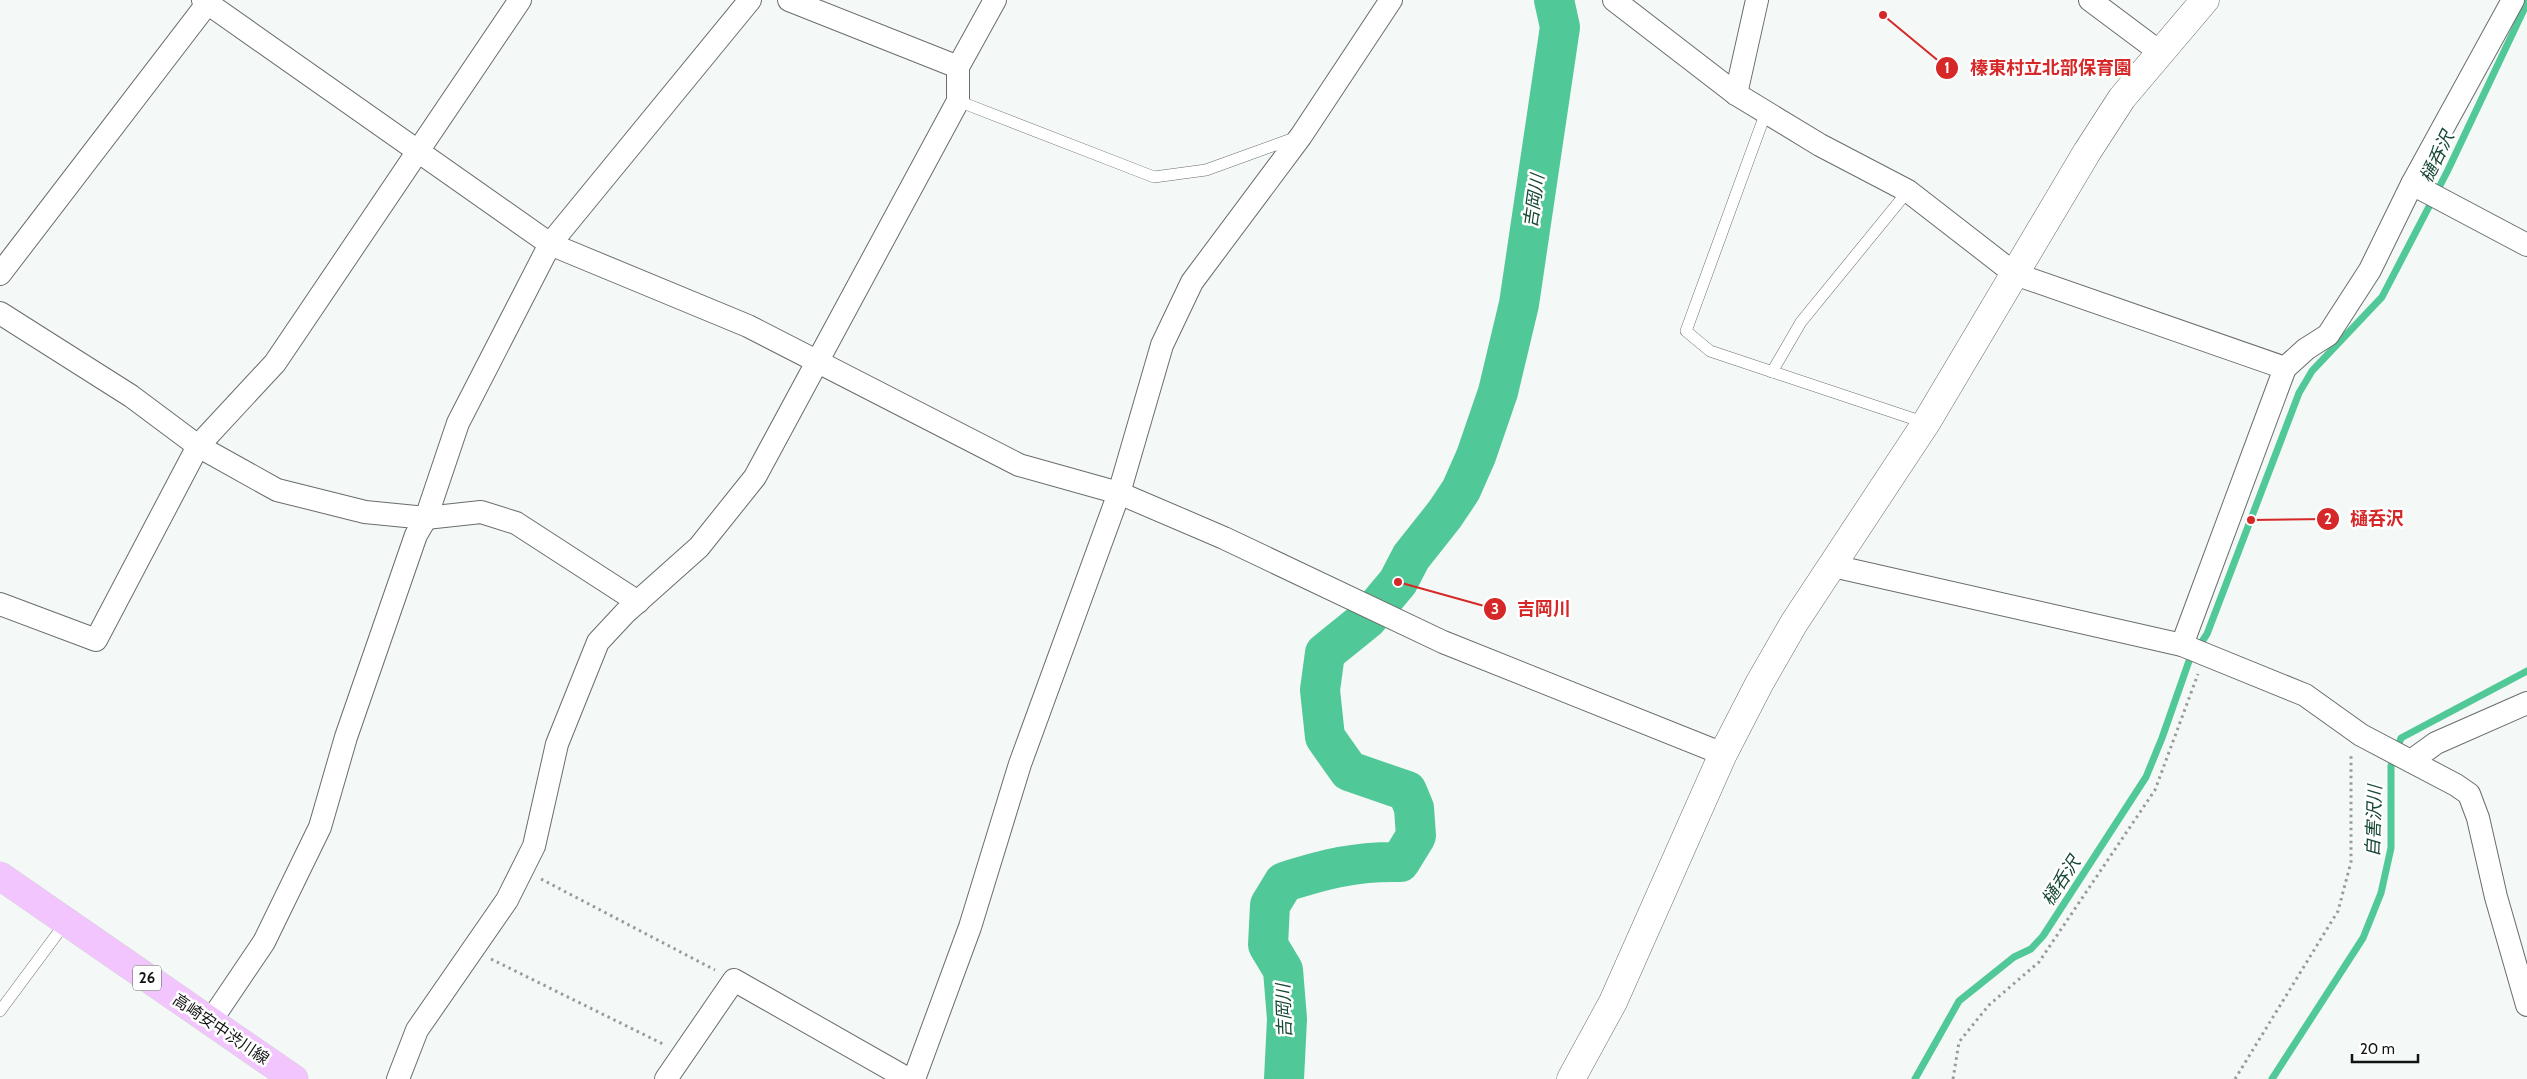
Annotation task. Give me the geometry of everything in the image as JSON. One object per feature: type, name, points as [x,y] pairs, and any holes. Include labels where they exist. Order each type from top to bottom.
[{"type":"main road","name":"高崎安中渋川線","points":[[0,876],[294,1079]]},
{"type":"street","points":[[0,604],[96,640],[198,446],[275,363],[419,153],[520,0]]},
{"type":"street","points":[[210,1022],[264,942],[320,827],[356,710],[416,535],[426,518],[458,423],[550,244],[750,0]]},
{"type":"street","points":[[788,0],[958,67]]},
{"type":"street","points":[[398,1079],[417,1030],[507,900],[534,846],[557,744],[598,642],[638,602],[699,547],[755,477],[958,101],[958,67],[995,0]]},
{"type":"street","points":[[914,1079],[970,927],[1020,764],[1118,493],[1162,344],[1192,282],[1301,136],[1391,0]]},
{"type":"street","points":[[1614,0],[1736,94],[1820,145],[1908,191],[2015,274],[2285,368]]},
{"type":"street","points":[[1736,94],[1757,0]]},
{"type":"street","points":[[2090,0],[2161,53]]},
{"type":"street","points":[[1571,1079],[1613,1002],[1723,754],[1759,684],[1794,623],[1926,423],[2087,152],[2122,98],[2205,0]]},
{"type":"street","points":[[2182,645],[2285,368],[2306,349],[2328,335],[2370,270],[2412,184],[2513,0]]},
{"type":"street","points":[[0,274],[207,1],[550,244],[748,326],[1019,466],[1118,493],[1224,538],[1443,642],[1723,754]]},
{"type":"street","points":[[2412,184],[2527,245]]},
{"type":"street","points":[[0,313],[132,396],[198,446],[277,490],[365,512],[426,518],[481,512],[516,523],[638,602]]},
{"type":"street","points":[[1833,566],[2182,645],[2305,695],[2351,728],[2456,785],[2469,794],[2478,818],[2496,897],[2527,1005]]},
{"type":"street","points":[[2410,761],[2436,743],[2527,702]]},
{"type":"street","points":[[666,1079],[734,980],[908,1079]]},
{"type":"lane","points":[[958,101],[1154,177],[1206,170],[1301,136]]},
{"type":"lane","points":[[1766,112],[1686,331],[1710,351],[1926,423]]},
{"type":"lane","points":[[1772,372],[1801,322],[1908,191]]},
{"type":"lane","points":[[0,1011],[66,922]]},
{"type":"path","points":[[1953,1079],[1959,1042],[1989,1005],[2039,962],[2155,790],[2205,654]]},
{"type":"path","points":[[2235,1079],[2338,911],[2352,862],[2351,728]]},
{"type":"path","points":[[522,870],[734,980]]},
{"type":"path","points":[[472,950],[683,1054]]},
{"type":"waterway","name":"吉岡川","points":[[1284,1079],[1287,1019],[1283,970],[1268,945],[1270,905],[1284,882],[1355,864],[1400,862],[1416,836],[1414,808],[1407,791],[1349,771],[1325,737],[1320,690],[1325,653],[1367,619],[1398,582],[1411,557],[1445,514],[1461,490],[1476,456],[1498,392],[1519,304],[1560,27],[1554,0]]},
{"type":"waterway","name":"樋呑沢","points":[[1915,1079],[1959,1001],[2014,957],[2031,949],[2043,936],[2146,777],[2189,661],[2207,634],[2299,393],[2312,371],[2382,297],[2447,172],[2527,3]]},
{"type":"waterway","name":"自害沢川","points":[[2272,1079],[2363,938],[2381,893],[2391,848],[2391,766],[2401,738],[2527,671]]},
{"type":"place","name":"榛東村立北部保育園","points":[[1883,15]]},
{"type":"place","name":"樋呑沢","points":[[2251,520]]},
{"type":"place","name":"吉岡川","points":[[1398,582]]}]
